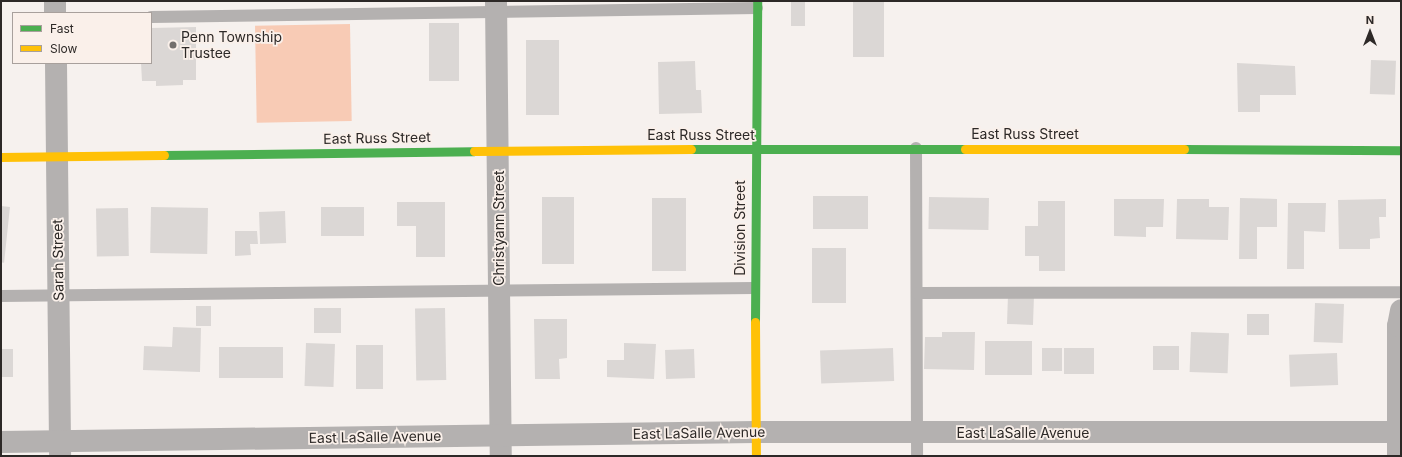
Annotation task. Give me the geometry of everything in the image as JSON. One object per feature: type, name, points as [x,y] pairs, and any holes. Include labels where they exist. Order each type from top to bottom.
[{"type":"street","points":[[55,1],[55,12]]},
{"type":"street","name":"Division Street","points":[[756,456],[754,148],[757,5]]},
{"type":"street","name":"Christyann Street","points":[[496,6],[499,150],[501,446]]},
{"type":"street","name":"Sarah Street","points":[[56,64],[59,449]]},
{"type":"street","name":"East Russ Street","points":[[1,157],[754,148],[1401,150]]},
{"type":"street","points":[[1398,456],[1398,326],[1401,310]]},
{"type":"street","name":"East LaSalle Avenue","points":[[1,442],[59,449],[501,446],[756,432],[1398,432]]},
{"type":"lane","points":[[152,17],[496,6],[757,5]]},
{"type":"lane","points":[[916,148],[917,456]]},
{"type":"lane","points":[[1,296],[754,288]]},
{"type":"lane","points":[[917,293],[1401,292]]},
{"type":"shaded area","points":[[350,24],[352,121],[257,123],[255,26]]},
{"type":"building","points":[[791,1],[805,1],[805,26],[791,26]]},
{"type":"building","points":[[853,1],[884,1],[884,57],[853,57]]},
{"type":"building","points":[[429,23],[459,23],[459,81],[429,81]]},
{"type":"building","name":"Penn Township Trustee","points":[[196,27],[196,80],[183,80],[183,85],[156,86],[156,81],[142,81],[141,64],[152,64],[152,28]]},
{"type":"building","points":[[526,40],[559,40],[559,115],[526,115]]},
{"type":"building","points":[[1371,60],[1396,61],[1395,95],[1370,94]]},
{"type":"building","points":[[695,61],[696,90],[701,90],[702,113],[659,114],[658,62]]},
{"type":"building","points":[[1237,63],[1295,66],[1296,95],[1260,95],[1260,112],[1238,112]]},
{"type":"building","points":[[813,196],[868,196],[868,229],[813,229]]},
{"type":"building","points":[[542,197],[574,197],[574,264],[542,264]]},
{"type":"building","points":[[929,197],[989,198],[988,230],[928,229]]},
{"type":"building","points":[[652,198],[686,198],[686,271],[652,271]]},
{"type":"building","points":[[1240,198],[1277,199],[1277,227],[1257,227],[1257,259],[1239,259]]},
{"type":"building","points":[[1114,199],[1164,199],[1163,227],[1146,227],[1146,237],[1114,236]]},
{"type":"building","points":[[1177,199],[1209,199],[1209,207],[1229,207],[1228,240],[1176,239]]},
{"type":"building","points":[[1386,199],[1386,217],[1379,217],[1380,238],[1370,239],[1370,249],[1339,249],[1338,200]]},
{"type":"building","points":[[1038,201],[1065,201],[1065,271],[1039,271],[1039,256],[1025,256],[1025,226],[1038,226]]},
{"type":"building","points":[[397,202],[445,202],[445,257],[416,257],[416,226],[397,226]]},
{"type":"building","points":[[1288,203],[1326,203],[1325,232],[1304,231],[1304,269],[1287,269]]},
{"type":"building","points":[[1,206],[10,207],[4,263],[1,262]]},
{"type":"building","points":[[151,207],[208,208],[207,254],[150,253]]},
{"type":"building","points":[[321,207],[364,207],[364,236],[321,236]]},
{"type":"building","points":[[128,208],[129,256],[97,257],[96,209]]},
{"type":"building","points":[[285,211],[286,243],[260,244],[259,212]]},
{"type":"building","points":[[235,231],[257,231],[258,244],[250,244],[251,255],[235,256]]},
{"type":"building","points":[[812,248],[846,248],[846,303],[812,303]]},
{"type":"building","points":[[1008,295],[1034,296],[1033,325],[1007,324]]},
{"type":"building","points":[[1315,303],[1344,304],[1343,343],[1314,342]]},
{"type":"building","points":[[196,306],[211,306],[211,326],[196,326]]},
{"type":"building","points":[[314,308],[341,308],[341,333],[314,333]]},
{"type":"building","points":[[445,308],[446,380],[416,381],[415,309]]},
{"type":"building","points":[[1247,314],[1269,314],[1269,335],[1247,335]]},
{"type":"building","points":[[534,319],[567,319],[567,358],[559,359],[560,379],[535,379]]},
{"type":"building","points":[[173,327],[201,328],[200,372],[143,370],[144,346],[172,347]]},
{"type":"building","points":[[942,332],[975,332],[974,370],[924,369],[925,337],[942,337]]},
{"type":"building","points":[[1191,332],[1229,333],[1228,373],[1190,372]]},
{"type":"building","points":[[985,341],[1032,341],[1032,375],[985,375]]},
{"type":"building","points":[[306,343],[335,344],[333,387],[304,386]]},
{"type":"building","points":[[624,343],[656,344],[654,379],[607,377],[607,360],[624,360]]},
{"type":"building","points":[[356,345],[383,345],[383,389],[356,389]]},
{"type":"building","points":[[1153,346],[1179,346],[1179,370],[1153,370]]},
{"type":"building","points":[[219,347],[283,347],[283,378],[219,378]]},
{"type":"building","points":[[893,348],[894,381],[821,384],[820,351]]},
{"type":"building","points":[[1042,348],[1062,348],[1062,371],[1042,371]]},
{"type":"building","points":[[1064,348],[1094,348],[1094,374],[1064,374]]},
{"type":"building","points":[[1,349],[13,349],[13,377],[1,377]]},
{"type":"building","points":[[694,349],[695,378],[666,379],[665,350]]},
{"type":"building","points":[[1337,353],[1338,385],[1290,387],[1289,355]]},
{"type":"traffic: fast","points":[[755,322],[757,1]]},
{"type":"traffic: fast","points":[[691,149],[965,149]]},
{"type":"traffic: fast","points":[[1184,149],[1401,150]]},
{"type":"traffic: fast","points":[[164,155],[474,151]]},
{"type":"traffic: slow","points":[[474,151],[691,149]]},
{"type":"traffic: slow","points":[[965,149],[1184,149]]},
{"type":"traffic: slow","points":[[1,157],[164,155]]},
{"type":"traffic: slow","points":[[755,322],[756,456]]},
{"type":"place","name":"Penn Township Trustee","points":[[173,45]]}]
